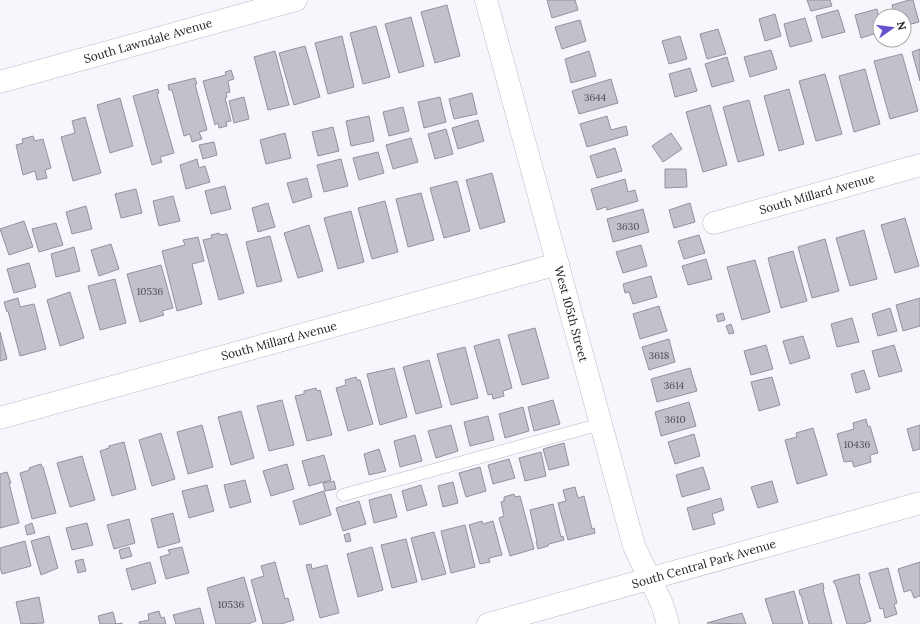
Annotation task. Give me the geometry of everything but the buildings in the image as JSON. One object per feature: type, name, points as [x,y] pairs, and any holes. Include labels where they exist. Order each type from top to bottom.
[{"type":"street","name":"South Lawndale Avenue","points":[[0,82],[296,0]]},
{"type":"street","name":"West 105th Street","points":[[486,0],[634,546],[662,604],[668,624]]},
{"type":"street","name":"South Millard Avenue","points":[[714,223],[920,165]]},
{"type":"street","name":"South Millard Avenue","points":[[0,418],[558,264]]},
{"type":"street","name":"South Central Park Avenue","points":[[488,624],[920,504]]},
{"type":"lane","points":[[343,495],[601,424]]}]
